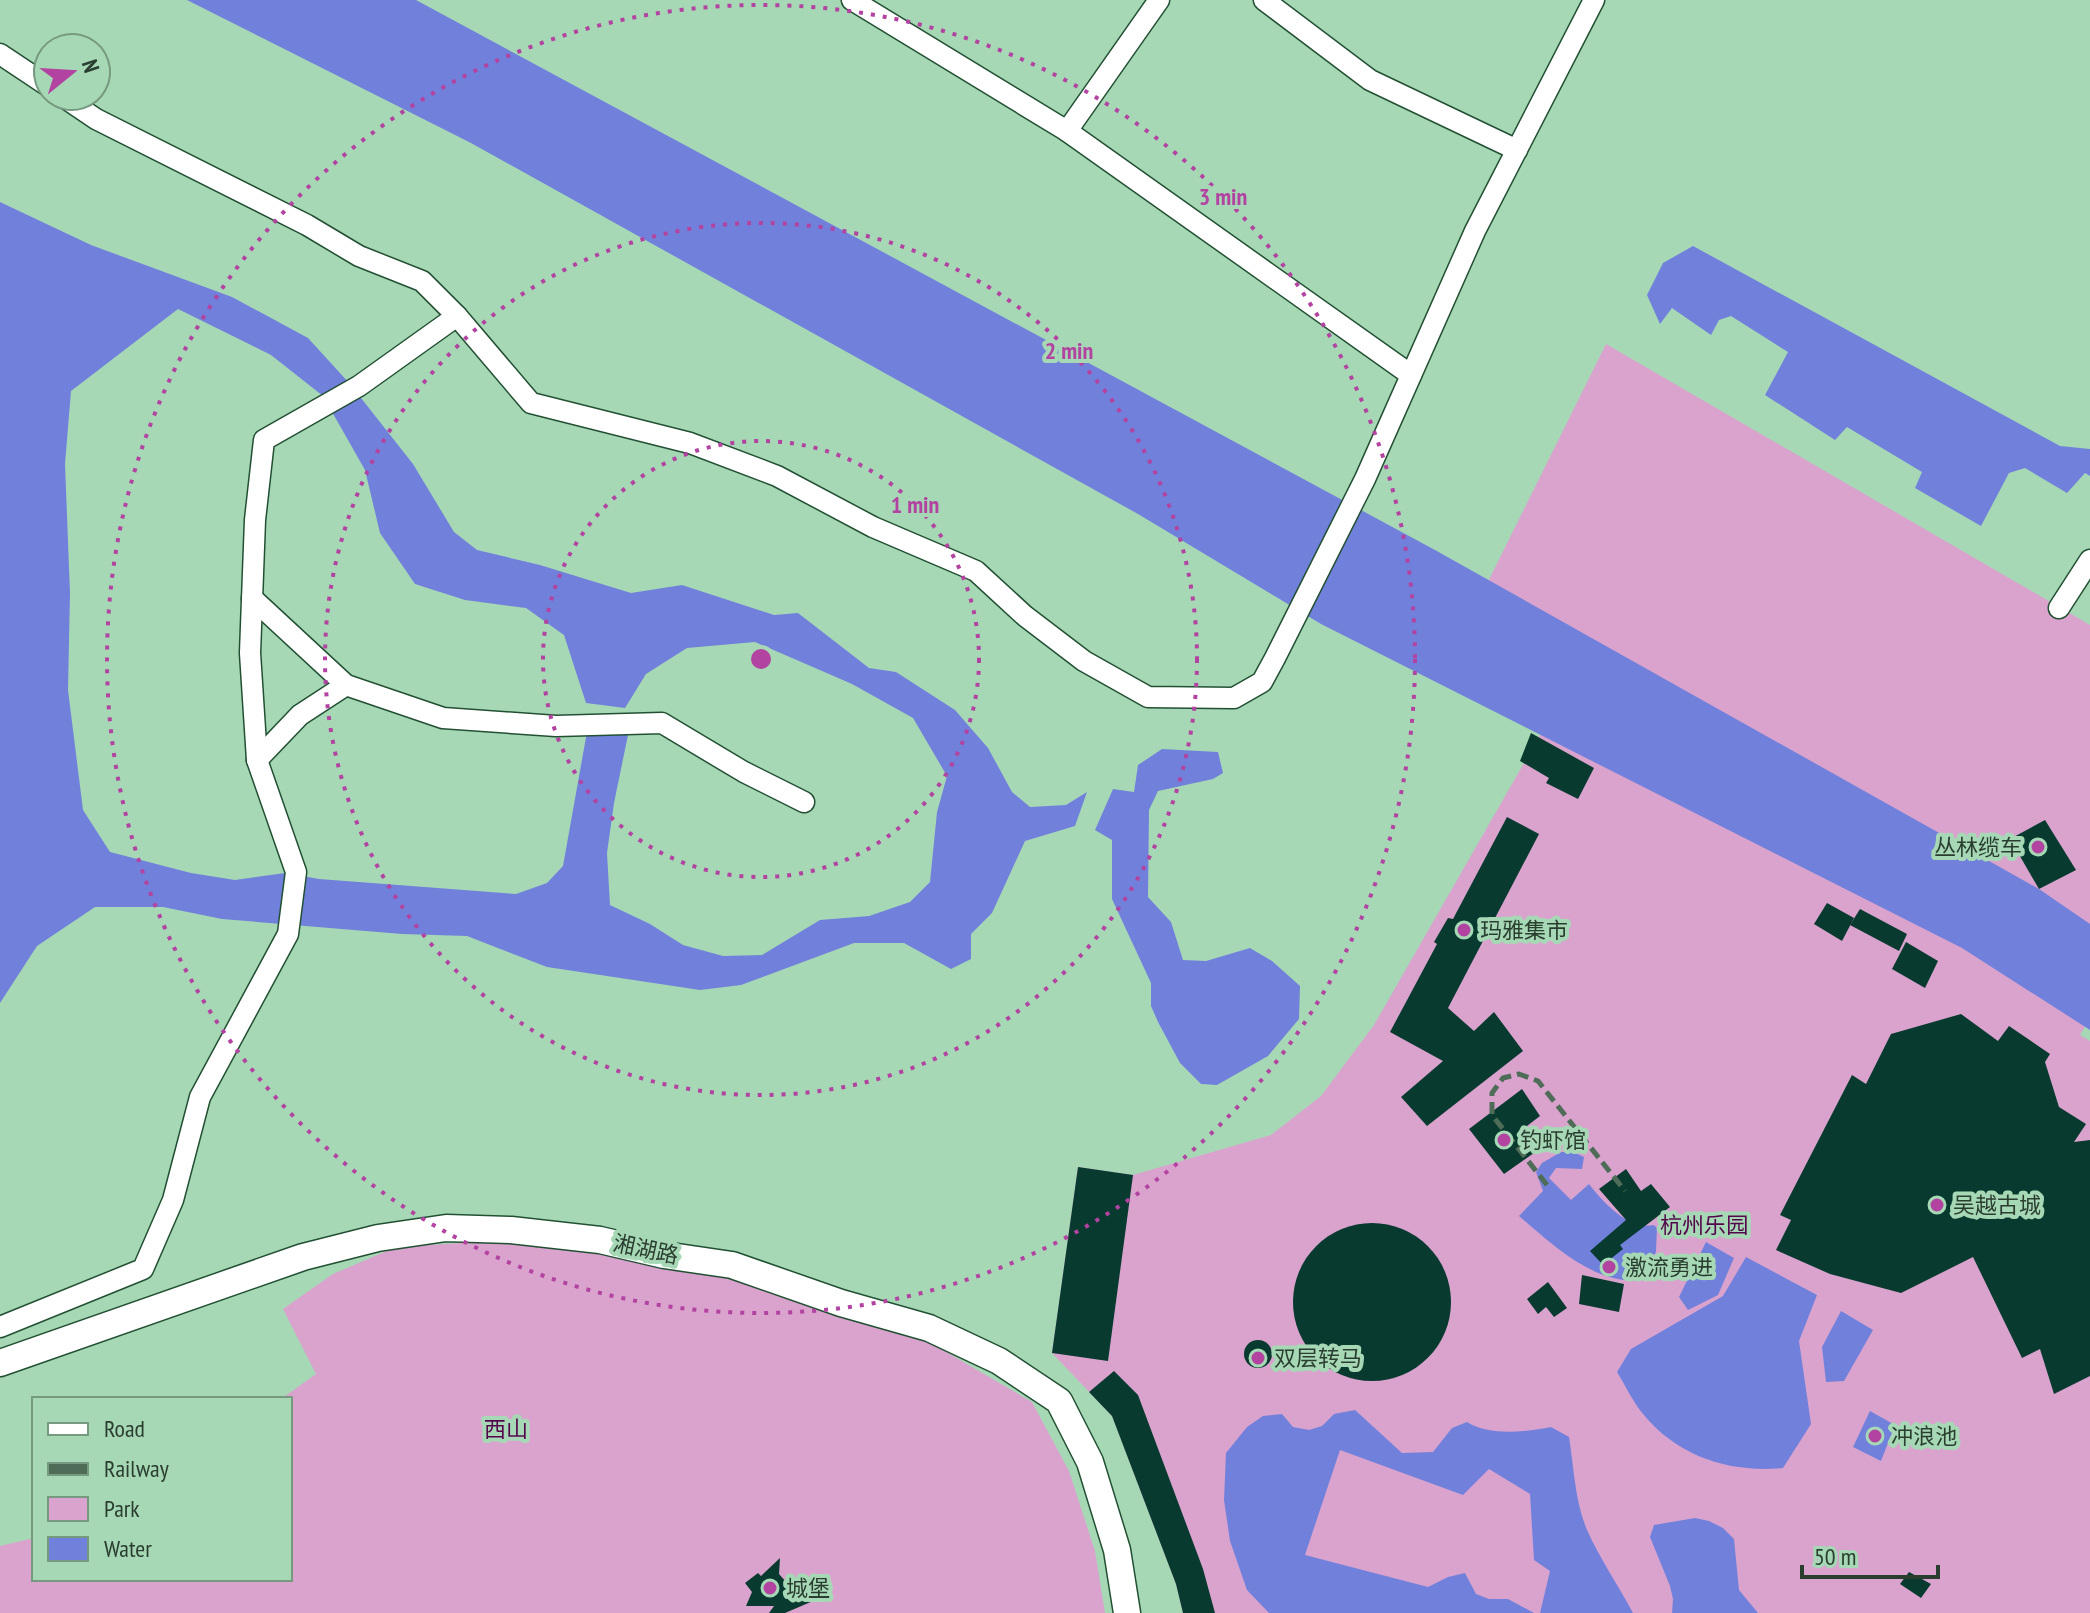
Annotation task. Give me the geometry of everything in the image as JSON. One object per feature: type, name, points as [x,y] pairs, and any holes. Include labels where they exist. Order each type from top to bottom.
[{"type":"main road","name":"湘湖路","points":[[0,1363],[303,1257],[378,1238],[446,1228],[511,1230],[600,1240],[664,1255],[732,1265],[841,1303],[929,1328],[999,1361],[1059,1401],[1090,1462],[1117,1550],[1127,1613]]},
{"type":"street","points":[[852,0],[1067,131],[1411,375]]},
{"type":"street","points":[[1067,131],[1159,0]]},
{"type":"street","points":[[1264,0],[1370,80],[1517,150]]},
{"type":"street","points":[[86,112],[307,225],[359,256],[422,281],[457,316],[531,403],[690,443],[777,476],[873,527],[976,571],[1025,616],[1084,661],[1148,697],[1234,698],[1262,682],[1299,611],[1360,489],[1475,231],[1594,0]]},
{"type":"street","points":[[0,54],[32,75]]},
{"type":"street","points":[[0,1327],[143,1269],[173,1200],[200,1097],[288,934],[296,872],[257,760],[250,653],[255,520],[264,440],[359,386],[457,316]]},
{"type":"street","points":[[2059,608],[2090,560]]},
{"type":"street","points":[[252,598],[346,685],[443,718],[556,726],[662,723],[744,772],[804,802]]},
{"type":"street","points":[[257,760],[300,715],[346,685]]},
{"type":"green space","name":"杭州乐园","points":[[1606,344],[2090,625],[2090,1018],[2080,1035],[2090,1041],[2090,1613],[1183,1613],[1176,1584],[1112,1416],[1052,1353],[1078,1167],[1133,1175],[1271,1135],[1321,1096],[1374,1025],[1567,688],[1464,630]]},
{"type":"green space","name":"西山","points":[[477,1242],[582,1248],[725,1276],[929,1342],[1032,1402],[1069,1471],[1095,1551],[1105,1613],[0,1613],[0,1546],[32,1538],[32,1581],[292,1581],[292,1397],[284,1397],[316,1374],[283,1309],[333,1274],[396,1247]]},
{"type":"water","points":[[187,0],[416,0],[1435,550],[2039,889],[2090,924],[2090,1030],[1962,948],[1321,624],[1138,514],[471,143]]},
{"type":"water","points":[[0,202],[91,245],[232,297],[308,338],[350,384],[413,464],[454,532],[477,550],[540,565],[631,593],[682,585],[774,615],[798,613],[869,668],[896,672],[955,710],[988,748],[1012,792],[1030,807],[1066,805],[1087,792],[1075,826],[1025,841],[992,913],[971,934],[971,959],[951,969],[904,943],[854,943],[741,985],[700,990],[547,967],[467,936],[402,934],[222,919],[163,907],[95,907],[37,946],[0,1003]],"holes":[[[178,309],[271,355],[323,396],[365,470],[380,533],[415,584],[465,600],[526,608],[564,635],[586,703],[625,708],[646,674],[687,648],[755,642],[852,684],[913,718],[947,776],[937,812],[930,882],[910,902],[869,916],[820,920],[762,955],[723,956],[683,945],[650,924],[610,905],[607,853],[628,735],[588,726],[563,866],[547,883],[516,894],[319,879],[285,873],[235,880],[191,873],[110,852],[83,810],[68,690],[70,593],[65,464],[71,391]]]},
{"type":"water","points":[[1693,246],[2060,446],[2090,449],[2090,476],[2085,473],[2067,493],[2025,468],[2009,473],[1981,526],[1915,488],[1922,472],[1847,427],[1835,440],[1765,395],[1788,352],[1731,316],[1719,320],[1711,335],[1672,308],[1660,324],[1647,295],[1663,263]]},
{"type":"water","points":[[1162,749],[1218,752],[1223,773],[1213,779],[1158,791],[1149,810],[1148,897],[1171,922],[1183,960],[1206,961],[1250,948],[1272,961],[1300,986],[1299,1019],[1268,1056],[1217,1085],[1201,1084],[1180,1063],[1158,1022],[1151,1006],[1151,983],[1112,899],[1112,840],[1095,830],[1113,789],[1134,792],[1138,765]]},
{"type":"water","points":[[1561,1152],[1573,1152],[1584,1157],[1582,1169],[1556,1168],[1549,1178],[1571,1200],[1589,1184],[1617,1214],[1635,1224],[1654,1225],[1657,1228],[1656,1252],[1640,1280],[1623,1280],[1590,1269],[1560,1250],[1519,1216],[1543,1191],[1536,1172],[1542,1163]]},
{"type":"water","points":[[1706,1242],[1734,1258],[1718,1295],[1688,1310],[1679,1297]]},
{"type":"water","points":[[1746,1257],[1817,1295],[1799,1341],[1811,1424],[1783,1468],[1744,1468],[1706,1459],[1689,1451],[1657,1429],[1643,1414],[1617,1372],[1631,1349],[1723,1296]]},
{"type":"water","points":[[1841,1311],[1873,1330],[1844,1381],[1826,1382],[1822,1347]]},
{"type":"water","points":[[1355,1410],[1402,1453],[1433,1452],[1452,1428],[1467,1422],[1496,1431],[1551,1427],[1569,1437],[1577,1496],[1587,1530],[1633,1613],[1540,1613],[1550,1571],[1534,1560],[1530,1494],[1489,1469],[1463,1495],[1340,1450],[1305,1555],[1428,1587],[1465,1573],[1476,1594],[1489,1599],[1508,1599],[1534,1613],[1269,1613],[1247,1590],[1230,1541],[1224,1500],[1226,1453],[1247,1427],[1263,1416],[1282,1414],[1293,1427],[1309,1430],[1322,1426],[1334,1414]]},
{"type":"water","name":"冲浪池","points":[[1870,1411],[1895,1425],[1881,1461],[1853,1447]]},
{"type":"water","points":[[1695,1518],[1723,1528],[1734,1539],[1739,1590],[1758,1613],[1672,1613],[1670,1586],[1650,1537],[1654,1525]]},
{"type":"building","points":[[1531,733],[1594,768],[1578,799],[1546,783],[1549,778],[1520,761]]},
{"type":"building","name":"玛雅集市","points":[[1507,817],[1539,834],[1448,1008],[1474,1031],[1494,1012],[1523,1051],[1427,1126],[1401,1097],[1443,1061],[1390,1032],[1437,944],[1434,942],[1448,918],[1453,919]]},
{"type":"building","name":"丛林缆车","points":[[2045,820],[2076,870],[2039,889],[2010,839]]},
{"type":"building","points":[[1827,903],[1854,918],[1842,941],[1814,924]]},
{"type":"building","points":[[1860,909],[1907,934],[1899,951],[1850,925]]},
{"type":"building","points":[[1906,942],[1938,961],[1925,988],[1892,969]]},
{"type":"building","name":"吴越古城","points":[[1961,1014],[1998,1041],[2009,1026],[2050,1054],[2045,1062],[2059,1107],[2086,1124],[2074,1142],[2090,1140],[2090,1376],[2054,1394],[2040,1349],[2022,1358],[1973,1257],[1901,1293],[1830,1274],[1776,1250],[1791,1220],[1780,1215],[1852,1075],[1866,1084],[1891,1034]]},
{"type":"building","name":"钓虾馆","points":[[1522,1089],[1540,1116],[1523,1129],[1538,1150],[1504,1174],[1469,1129]]},
{"type":"building","points":[[1078,1167],[1133,1175],[1108,1361],[1052,1353]]},
{"type":"building","points":[[1626,1169],[1641,1191],[1651,1184],[1670,1207],[1620,1245],[1623,1249],[1603,1265],[1590,1251],[1626,1220],[1599,1189]]},
{"type":"building","points":[[1372,1223],[1402,1229],[1428,1246],[1445,1272],[1451,1302],[1445,1332],[1428,1358],[1402,1375],[1372,1381],[1342,1375],[1316,1358],[1299,1332],[1293,1302],[1299,1272],[1316,1246],[1342,1229]]},
{"type":"building","points":[[1582,1275],[1624,1284],[1619,1312],[1579,1304]]},
{"type":"building","points":[[1548,1282],[1567,1308],[1554,1317],[1546,1307],[1538,1314],[1527,1299]]},
{"type":"building","name":"双层转马","points":[[1258,1340],[1268,1344],[1272,1354],[1268,1364],[1258,1368],[1248,1364],[1244,1354],[1248,1344]]},
{"type":"building","points":[[1114,1371],[1138,1395],[1203,1569],[1215,1613],[1183,1613],[1176,1584],[1112,1416],[1089,1392]]},
{"type":"building","name":"城堡","points":[[780,1558],[779,1574],[796,1593],[820,1598],[785,1613],[769,1613],[774,1606],[746,1606],[752,1592],[745,1583],[758,1573],[761,1576]]},
{"type":"building","points":[[1909,1572],[1931,1584],[1921,1598],[1900,1584]]},
{"type":"railway","points":[[1547,1185],[1492,1115],[1492,1093],[1503,1078],[1519,1074],[1538,1081],[1625,1191]]},
{"type":"place","name":"丛林缆车","points":[[2038,847]]},
{"type":"place","name":"玛雅集市","points":[[1464,930]]},
{"type":"place","name":"钓虾馆","points":[[1504,1140]]},
{"type":"place","name":"吴越古城","points":[[1937,1205]]},
{"type":"place","name":"激流勇进","points":[[1609,1267]]},
{"type":"place","name":"双层转马","points":[[1258,1358]]},
{"type":"place","name":"冲浪池","points":[[1875,1436]]},
{"type":"place","name":"城堡","points":[[770,1588]]}]
